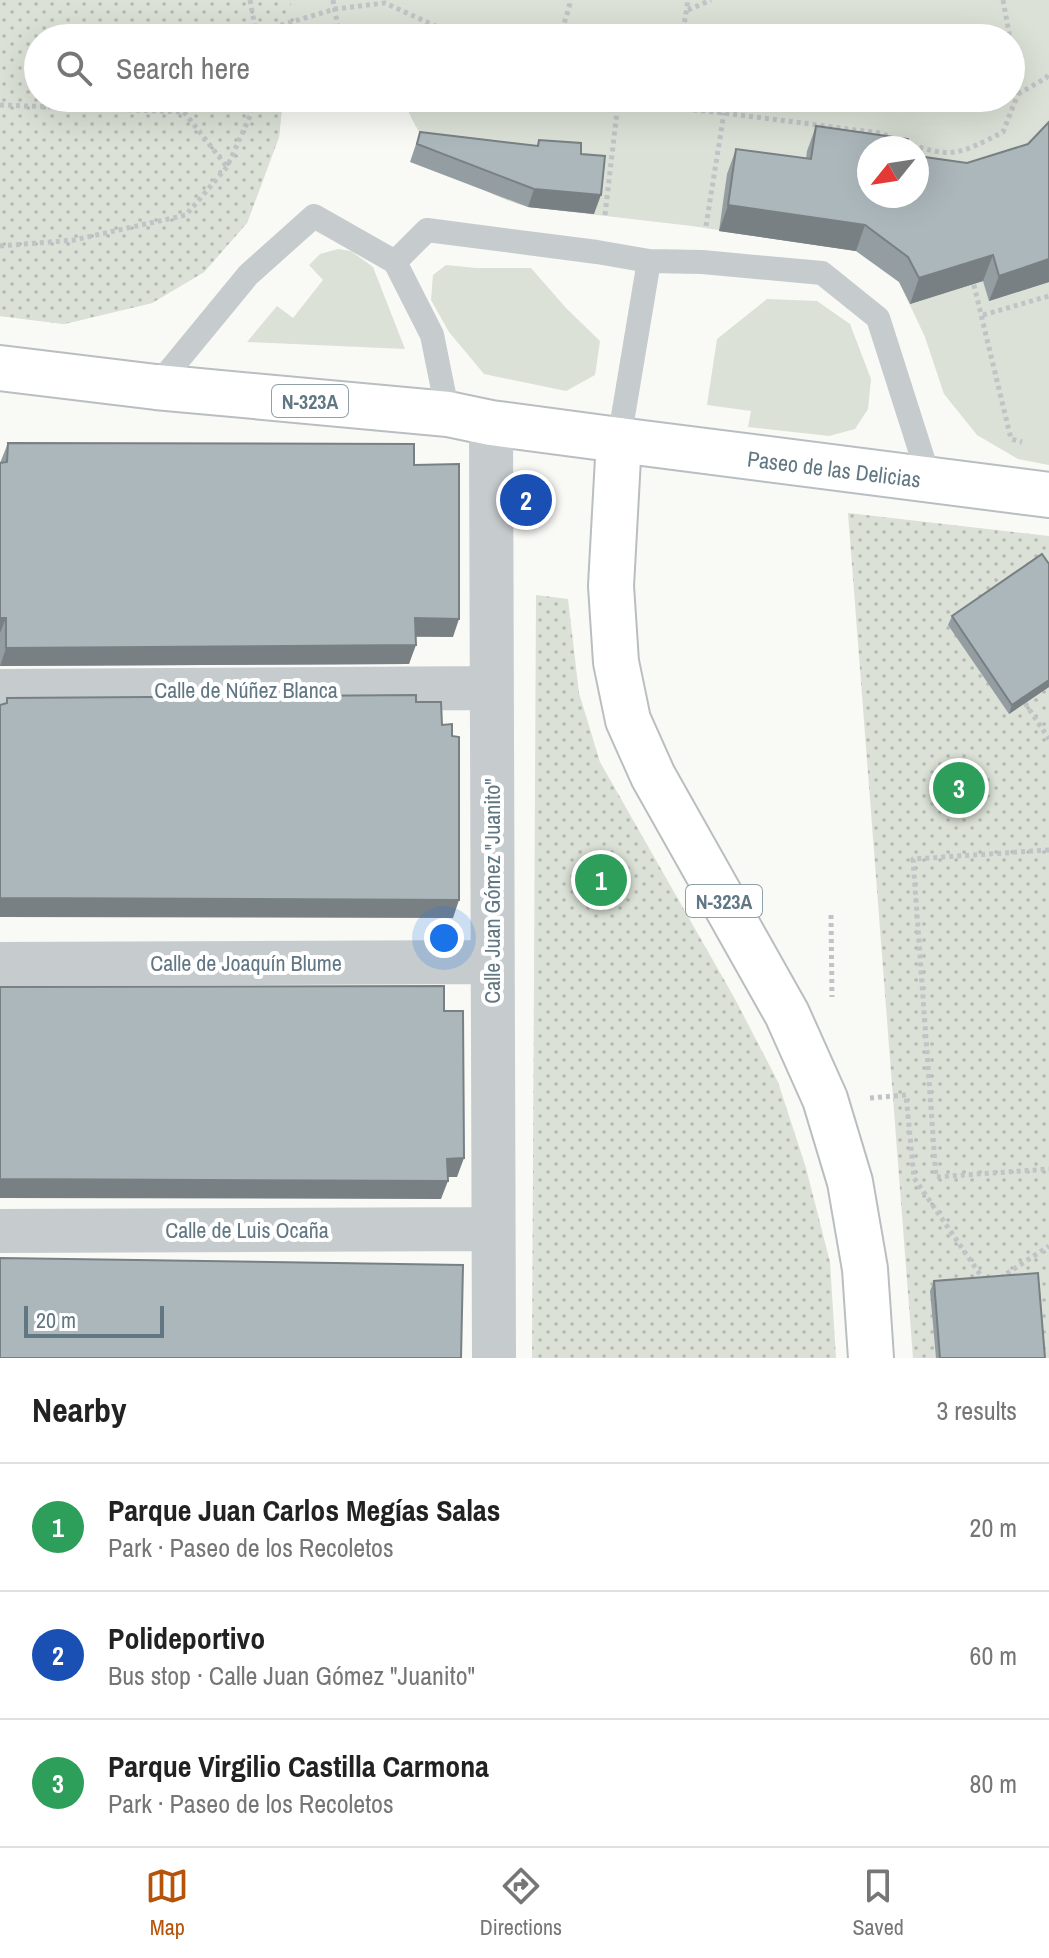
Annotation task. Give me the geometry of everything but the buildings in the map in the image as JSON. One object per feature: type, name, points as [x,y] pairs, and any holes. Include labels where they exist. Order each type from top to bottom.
[{"type":"main road","name":"N-323A","points":[[0,368],[156,387],[448,414],[491,423],[619,440],[611,586],[616,662],[628,720],[653,776],[787,1014],[825,1099],[852,1197],[865,1269],[871,1358]]},
{"type":"main road","name":"Paseo de las Delicias","points":[[619,440],[1049,495]]},
{"type":"street","name":"Calle Juan Gómez \"Juanito\"","points":[[491,423],[494,1358]]},
{"type":"street","name":"Calle de Núñez Blanca","points":[[0,691],[492,688]]},
{"type":"street","name":"Calle de Joaquín Blume","points":[[0,964],[491,962]]},
{"type":"street","name":"Calle de Luis Ocaña","points":[[0,1231],[493,1229]]},
{"type":"lane","points":[[156,387],[248,275],[314,216],[395,262],[432,335],[448,414]]},
{"type":"lane","points":[[395,262],[427,230],[649,261],[702,262],[822,273],[878,318],[930,481]]},
{"type":"lane","points":[[619,440],[649,261]]},
{"type":"path","points":[[250,0],[254,24]]},
{"type":"path","points":[[333,0],[338,24]]},
{"type":"path","points":[[564,24],[571,0]]},
{"type":"path","points":[[685,24],[688,0]]},
{"type":"path","points":[[688,10],[711,0]]},
{"type":"path","points":[[1003,0],[1007,24]]},
{"type":"path","points":[[291,24],[335,9],[385,3],[431,24]]},
{"type":"path","points":[[1025,90],[1049,73]]},
{"type":"path","points":[[0,105],[24,106]]},
{"type":"path","points":[[184,112],[227,167]]},
{"type":"path","points":[[0,246],[74,240],[186,215],[227,167],[250,112]]},
{"type":"path","points":[[605,215],[617,112]]},
{"type":"path","points":[[714,112],[880,133],[935,153],[966,151],[1003,132],[1011,112]]},
{"type":"path","points":[[706,228],[724,113]]},
{"type":"path","points":[[970,271],[1011,439],[1024,443]]},
{"type":"path","points":[[983,315],[1049,296]]},
{"type":"path","points":[[1025,703],[1049,739]]},
{"type":"path","points":[[1049,850],[913,859],[936,1177],[1049,1169]]},
{"type":"path","points":[[831,915],[832,1002]]},
{"type":"path","points":[[862,1098],[906,1095],[914,1178],[988,1286],[1049,1246]]},
{"type":"shaded area","points":[[0,0],[1049,0],[1049,465],[1018,459],[977,435],[944,394],[925,337],[899,282],[856,251],[692,226],[528,207],[487,191],[451,168],[423,137],[409,112],[1025,112],[1025,24],[24,24],[24,112],[282,112],[279,137],[247,223],[204,272],[152,303],[64,324],[0,316]]},
{"type":"shaded area","points":[[0,0],[290,0],[296,24],[24,24],[24,112],[282,112],[279,137],[247,223],[204,272],[152,303],[64,324],[0,316]]},
{"type":"shaded area","points":[[338,249],[351,251],[373,267],[405,349],[247,342],[277,306],[293,318],[323,280],[309,265],[320,254]]},
{"type":"shaded area","points":[[446,265],[531,268],[600,341],[595,375],[566,391],[484,374],[449,332],[431,300],[433,275]]},
{"type":"shaded area","points":[[767,299],[817,301],[850,324],[871,379],[868,409],[855,429],[829,436],[748,427],[751,411],[707,405],[717,339]]},
{"type":"shaded area","points":[[848,513],[1049,536],[1049,1358],[913,1358]]},
{"type":"shaded area","points":[[536,595],[568,599],[579,693],[600,762],[735,999],[778,1082],[806,1168],[830,1262],[836,1358],[532,1358]]},
{"type":"place","name":"Polideportivo","points":[[526,500]]},
{"type":"place","name":"Parque Virgilio Castilla Carmona","points":[[959,788]]},
{"type":"place","name":"Parque Juan Carlos Megías Salas","points":[[601,880]]}]
